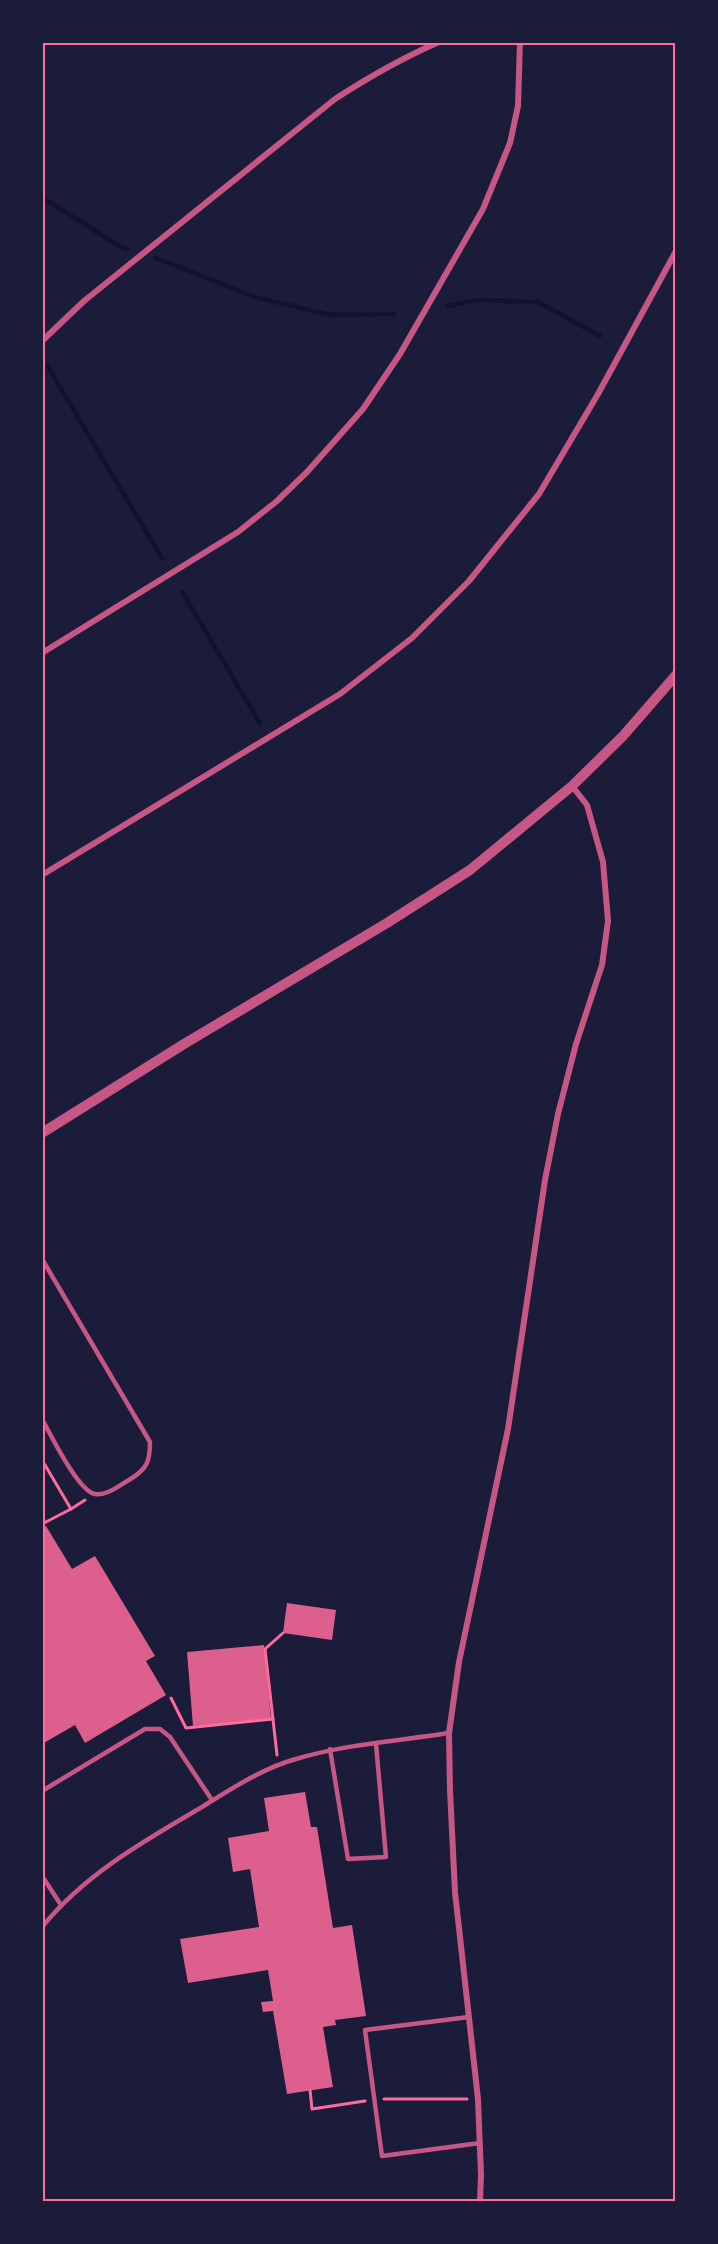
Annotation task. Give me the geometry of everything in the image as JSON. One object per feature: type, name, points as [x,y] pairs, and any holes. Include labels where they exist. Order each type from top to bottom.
[{"type":"street","points":[[42,341],[84,301],[335,99],[406,56],[439,42]]},
{"type":"street","points":[[42,653],[238,532],[277,501],[307,472],[363,409],[400,354],[483,209],[510,143],[518,106],[520,42]]},
{"type":"street","points":[[42,875],[340,694],[412,638],[469,581],[539,494],[598,394],[676,251]]},
{"type":"street","points":[[42,1133],[461,876],[572,786],[623,736],[676,675]]},
{"type":"street","points":[[480,2202],[478,2098],[455,1892],[450,1733],[459,1662],[508,1429],[544,1180],[576,1044],[602,965],[608,921],[603,862],[587,805],[572,786]]},
{"type":"lane","points":[[42,1259],[44,1267],[150,1442],[150,1458],[141,1473],[106,1493],[95,1494],[85,1489],[77,1479],[42,1419]]},
{"type":"lane","points":[[42,1791],[145,1729],[160,1729],[170,1737],[212,1800]]},
{"type":"lane","points":[[42,1927],[61,1905],[103,1868],[237,1785],[292,1760],[330,1749],[450,1733]]},
{"type":"lane","points":[[330,1749],[348,1859],[386,1857],[376,1744]]},
{"type":"lane","points":[[42,1876],[61,1905]]},
{"type":"lane","points":[[469,2017],[365,2030],[382,2156],[480,2143]]},
{"type":"path","points":[[42,1460],[71,1509]]},
{"type":"path","points":[[42,1524],[95,1494]]},
{"type":"path","points":[[279,1766],[265,1649],[283,1633]]},
{"type":"path","points":[[171,1698],[186,1728],[273,1719]]},
{"type":"building","points":[[46,1526],[72,1569],[95,1556],[155,1656],[146,1661],[166,1695],[85,1743],[75,1725],[42,1744],[42,1528]]},
{"type":"building","points":[[287,1603],[336,1610],[332,1640],[283,1633]]},
{"type":"building","points":[[264,1645],[271,1719],[193,1726],[187,1652]]},
{"type":"building","points":[[305,1792],[311,1827],[317,1827],[333,1928],[352,1925],[366,2016],[335,2020],[336,2025],[323,2027],[333,2087],[287,2094],[273,2011],[263,2012],[261,2002],[273,2001],[268,1970],[188,1983],[180,1939],[259,1927],[250,1869],[233,1872],[228,1838],[269,1831],[264,1798]]},
{"type":"waterway","points":[[42,197],[119,246],[128,249]]},
{"type":"waterway","points":[[156,258],[255,297],[330,315],[394,314]]},
{"type":"waterway","points":[[447,306],[477,300],[538,302],[600,336]]},
{"type":"waterway","points":[[47,365],[162,558]]},
{"type":"waterway","points":[[182,592],[260,723]]}]
